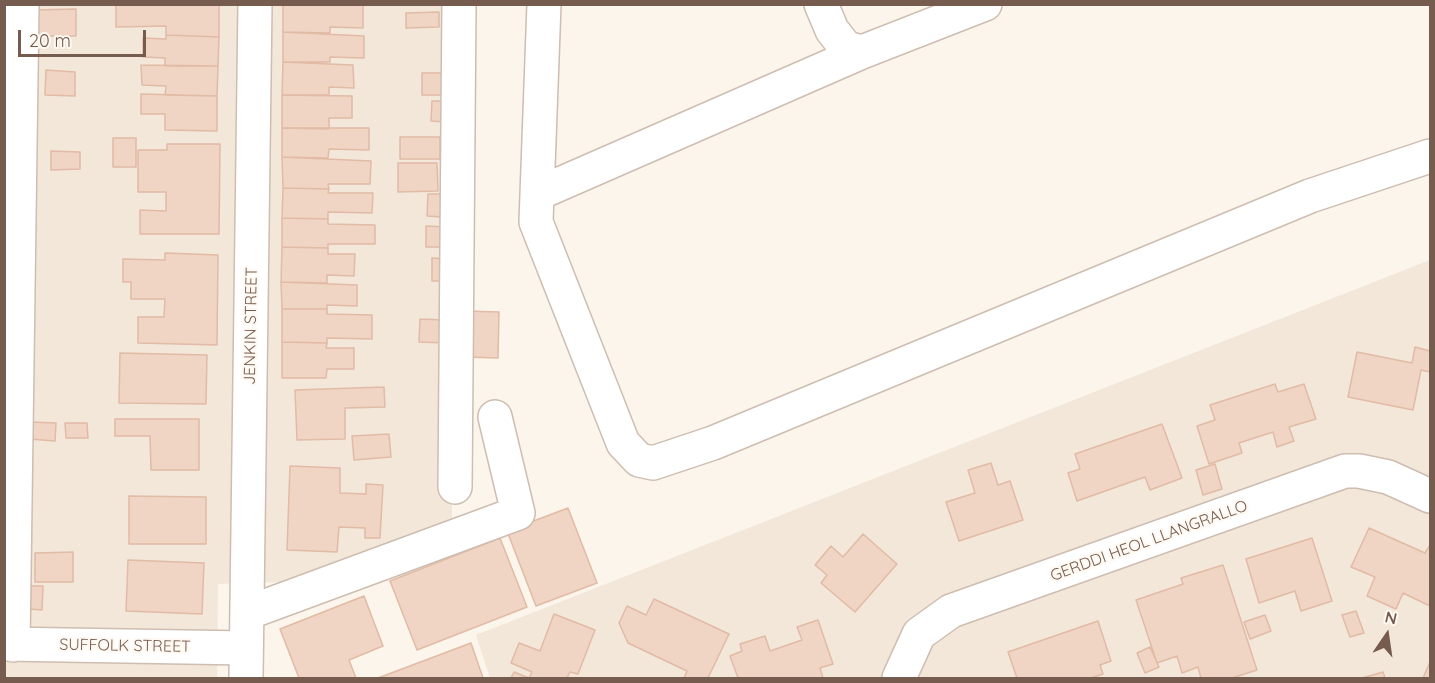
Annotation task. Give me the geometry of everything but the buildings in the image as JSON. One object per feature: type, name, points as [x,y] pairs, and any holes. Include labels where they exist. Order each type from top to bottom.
[{"type":"street","points":[[9,645],[22,4]]},
{"type":"street","name":"JENKIN STREET","points":[[246,663],[255,4]]},
{"type":"street","points":[[455,487],[459,4]]},
{"type":"street","points":[[544,4],[536,222],[623,443],[639,460],[653,464],[713,443],[1310,196],[1431,156]]},
{"type":"street","points":[[821,4],[832,30],[846,48],[862,52]]},
{"type":"street","points":[[537,194],[862,52],[985,4]]},
{"type":"street","points":[[247,613],[518,513],[495,417]]},
{"type":"street","name":"GERDDI HEOL LLANGRALLO","points":[[898,678],[919,634],[951,611],[1345,471],[1359,471],[1388,477],[1431,496]]},
{"type":"street","name":"SUFFOLK STREET","points":[[9,645],[246,663]]},
{"type":"shaded area","points":[[4,5],[451,5],[452,522],[285,582],[218,584],[217,678],[5,678]]},
{"type":"shaded area","points":[[1430,260],[1430,678],[490,678],[476,635]]}]
